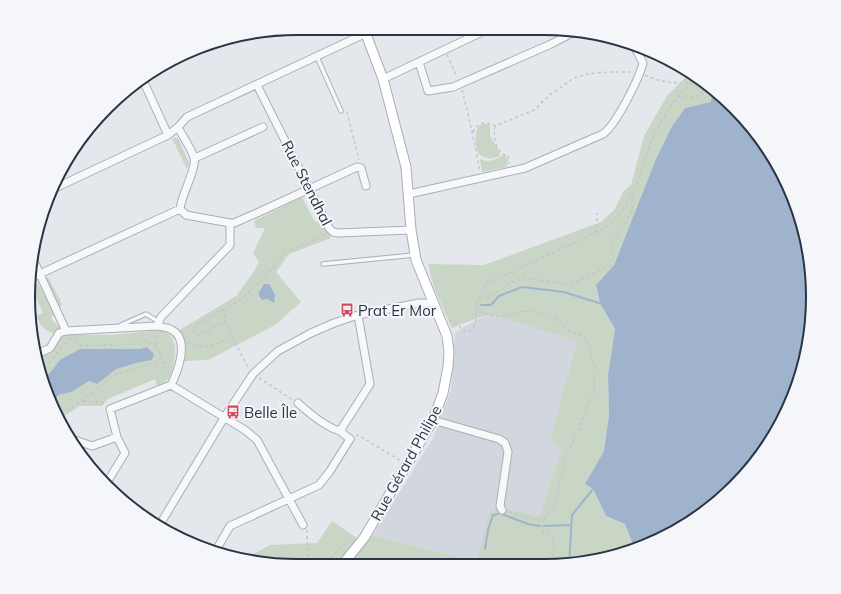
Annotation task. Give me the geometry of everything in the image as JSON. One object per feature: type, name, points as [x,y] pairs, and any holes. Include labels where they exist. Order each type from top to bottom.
[{"type":"street","points":[[60,186],[168,135],[187,117],[317,57],[359,35]]},
{"type":"street","name":"Rue Gérard Philipe","points":[[347,559],[364,538],[434,420],[443,393],[449,352],[447,336],[442,321],[415,255],[411,230],[406,167],[383,79],[366,35]]},
{"type":"street","points":[[383,79],[476,35]]},
{"type":"street","points":[[419,62],[428,91],[453,87],[566,36]]},
{"type":"street","points":[[409,194],[525,168],[608,131],[641,72],[643,63],[638,53]]},
{"type":"street","points":[[145,84],[168,135]]},
{"type":"street","name":"Rue Stendhal","points":[[257,84],[329,228],[333,232],[411,230]]},
{"type":"street","points":[[178,127],[195,158],[194,165],[181,201],[180,209]]},
{"type":"street","points":[[195,158],[263,127]]},
{"type":"street","points":[[180,209],[186,215],[230,223],[257,213],[357,167],[361,168],[366,186]]},
{"type":"street","points":[[36,275],[180,209]]},
{"type":"street","points":[[158,324],[161,317],[230,245],[230,223]]},
{"type":"street","points":[[37,268],[66,331]]},
{"type":"street","points":[[162,521],[224,418],[253,374],[278,352],[311,333],[358,315],[419,303],[434,303]]},
{"type":"street","points":[[340,431],[370,384],[358,315]]},
{"type":"street","points":[[41,352],[50,348],[59,333],[66,331],[158,324],[174,330],[182,351],[178,368],[172,382],[110,410],[117,437],[124,452],[109,479]]},
{"type":"street","points":[[172,382],[257,440],[303,525]]},
{"type":"street","points":[[218,547],[230,526],[319,485],[330,472],[350,438],[340,431],[332,429],[298,404]]},
{"type":"street","points":[[434,420],[499,439],[505,443],[508,452],[500,506],[502,510]]},
{"type":"street","points":[[78,441],[92,446],[117,437]]},
{"type":"lane","points":[[317,57],[341,111]]},
{"type":"lane","points":[[323,264],[415,255]]},
{"type":"lane","points":[[120,328],[121,325],[146,314],[158,324]]},
{"type":"path","points":[[445,50],[460,84],[473,132],[482,178]]},
{"type":"path","points":[[473,132],[477,125],[488,123],[495,126],[534,110],[551,94],[574,78],[587,74],[641,72],[655,80],[672,83],[692,83]]},
{"type":"path","points":[[442,321],[447,320],[456,323],[466,332],[470,331],[475,324],[477,305],[487,283],[596,232],[607,226],[617,217],[633,193],[657,130],[677,97],[692,83]]},
{"type":"path","points":[[677,97],[690,98],[700,95],[703,89]]},
{"type":"path","points":[[341,111],[346,110],[361,168]]},
{"type":"path","points":[[495,126],[494,133],[497,145],[502,153],[508,156],[510,161],[508,172]]},
{"type":"path","points":[[480,298],[490,296],[501,290],[509,283],[518,279],[523,278],[567,284],[574,283],[610,266],[613,260],[611,246],[632,210],[633,193]]},
{"type":"path","points":[[596,232],[597,213]]},
{"type":"path","points":[[226,321],[197,336],[192,330],[197,324],[242,299],[273,268],[285,252],[333,232]]},
{"type":"path","points":[[477,305],[484,313]]},
{"type":"path","points":[[222,309],[232,337],[253,374],[298,404]]},
{"type":"path","points":[[476,311],[502,317],[517,312],[533,311],[545,314],[554,318],[570,331],[586,339],[594,361],[596,379],[594,392],[566,456],[555,505],[541,525],[544,532],[550,534],[552,538],[554,545],[553,558]]},
{"type":"path","points":[[156,345],[158,324]]},
{"type":"path","points":[[180,343],[189,342],[198,346],[206,347],[232,337]]},
{"type":"path","points":[[45,368],[69,338],[82,345],[140,344],[147,341],[156,345],[172,382]]},
{"type":"path","points":[[62,413],[82,401],[113,375],[156,362],[161,358]]},
{"type":"path","points":[[82,401],[102,402],[110,410]]},
{"type":"path","points":[[350,438],[358,435],[407,465]]},
{"type":"path","points":[[502,510],[537,520],[544,519]]},
{"type":"path","points":[[303,525],[307,528],[308,559]]},
{"type":"path","points":[[331,559],[341,547],[348,542],[364,538]]},
{"type":"path","points":[[352,553],[361,559]]},
{"type":"shaded area","points":[[488,314],[577,341],[550,440],[562,447],[539,516],[502,508],[488,517],[479,559],[463,559],[373,535],[433,438],[451,390],[455,332]]},
{"type":"green space","points":[[686,76],[690,79],[712,96],[712,102],[685,108],[672,126],[656,159],[614,265],[596,285],[600,303],[615,329],[608,375],[609,415],[604,451],[585,484],[593,489],[606,516],[625,524],[633,543],[612,550],[578,557],[544,559],[478,559],[488,517],[493,511],[502,508],[539,516],[562,447],[550,440],[577,341],[488,314],[452,328],[434,288],[428,264],[484,265],[601,222],[615,209],[623,192],[631,185],[644,136],[667,96]]},
{"type":"green space","points":[[483,124],[488,124],[490,126],[490,136],[500,152],[499,156],[485,158],[478,153],[476,143],[477,129]]},
{"type":"green space","points":[[172,138],[178,138],[189,163],[187,169]]},
{"type":"green space","points":[[505,155],[508,160],[506,167],[482,172],[480,159],[486,161],[492,160]]},
{"type":"green space","points":[[302,197],[315,222],[321,221],[331,238],[289,254],[276,272],[301,302],[275,325],[208,360],[184,361],[183,342],[178,331],[236,296],[259,262],[253,253],[265,228],[256,228],[254,221]]},
{"type":"green space","points":[[48,277],[62,304],[58,309],[44,279]]},
{"type":"green space","points":[[36,283],[38,283],[54,313],[51,318],[59,327],[55,335],[42,327],[36,316],[43,313],[35,296]]},
{"type":"green space","points":[[163,330],[168,333],[174,341],[175,346],[175,356],[170,376],[166,381],[157,386],[155,379],[108,399],[102,406],[80,406],[64,416],[49,381],[41,353],[61,335],[110,335]]},
{"type":"green space","points":[[332,521],[357,538],[341,559],[297,559],[252,555],[270,545],[317,543]]},
{"type":"green space","points":[[373,535],[465,559],[351,559]]},
{"type":"water","points":[[712,96],[741,124],[762,151],[779,181],[792,213],[804,263],[806,297],[804,331],[801,348],[792,381],[779,413],[762,443],[741,470],[717,494],[690,515],[660,532],[633,543],[625,524],[606,516],[593,489],[585,484],[604,451],[609,415],[608,375],[615,329],[600,303],[596,285],[614,265],[656,159],[672,126],[685,108],[711,102]]},
{"type":"water","points":[[264,284],[269,284],[275,295],[274,303],[268,299],[262,300],[258,294]]},
{"type":"water","points":[[147,347],[154,354],[152,360],[116,369],[97,384],[89,381],[71,392],[58,395],[56,399],[47,375],[60,360],[80,349],[141,349]]},
{"type":"waterway","points":[[481,305],[491,305],[499,296],[522,287],[564,292],[602,304]]},
{"type":"waterway","points":[[569,558],[572,515],[593,489],[596,488]]},
{"type":"waterway","points":[[485,549],[488,530],[493,515],[498,514]]},
{"type":"waterway","points":[[502,514],[528,524],[540,526]]},
{"type":"waterway","points":[[544,526],[571,525]]},
{"type":"place","name":"Prat Er Mor","points":[[347,310]]},
{"type":"place","name":"Belle Île","points":[[233,412]]}]
